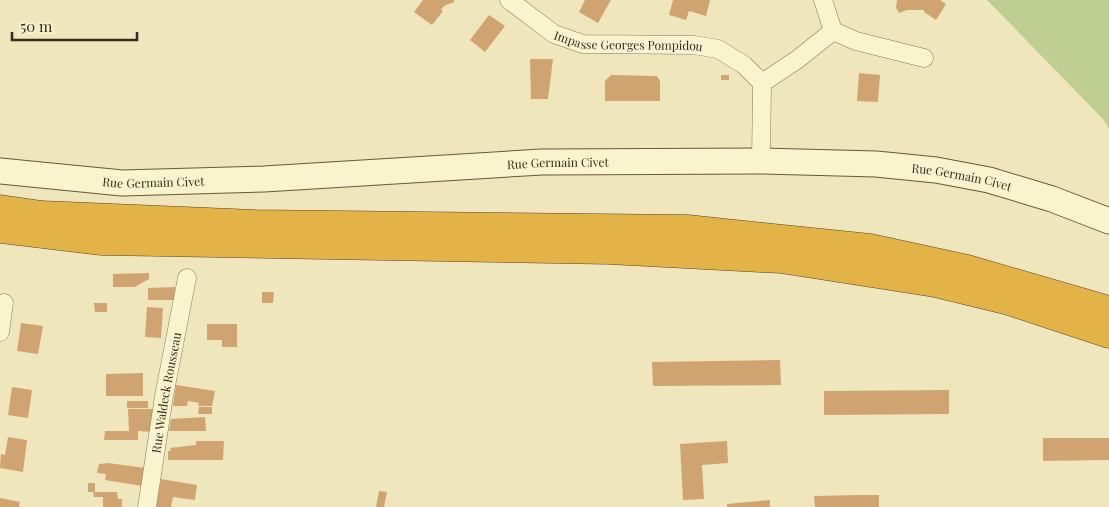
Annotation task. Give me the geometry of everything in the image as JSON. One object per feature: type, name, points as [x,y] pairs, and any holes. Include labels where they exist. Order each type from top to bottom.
[{"type":"highway","points":[[0,209],[42,215],[255,224],[687,229],[870,248],[967,269],[1109,310]]},
{"type":"highway","points":[[0,229],[102,241],[609,250],[781,259],[935,283],[1009,301],[1109,334]]},
{"type":"street","name":"Impasse Georges Pompidou","points":[[508,0],[554,34],[583,44],[694,45],[718,49],[744,65],[762,83]]},
{"type":"street","points":[[823,0],[833,31],[856,42],[924,58]]},
{"type":"street","points":[[761,161],[762,83],[798,59],[833,31]]},
{"type":"street","name":"Rue Germain Civet","points":[[0,170],[122,183],[264,179],[542,162],[761,161],[876,164],[936,170],[998,183],[1052,199],[1109,221]]},
{"type":"street","name":"Rue Waldeck Rousseau","points":[[147,507],[164,396],[187,278]]},
{"type":"street","points":[[0,332],[4,303]]},
{"type":"green space","points":[[987,0],[1109,0],[1109,129],[1104,120]]},
{"type":"building","points":[[423,0],[454,0],[454,2],[444,6],[441,10],[443,11],[432,25],[414,12]]},
{"type":"building","points":[[585,0],[611,0],[598,23],[579,12]]},
{"type":"building","points":[[673,0],[710,0],[706,16],[689,11],[686,20],[669,15]]},
{"type":"building","points":[[897,0],[940,0],[946,4],[936,20],[924,12],[924,10],[907,10],[899,13],[896,8]]},
{"type":"building","points":[[489,15],[505,26],[485,52],[470,40]]},
{"type":"building","points":[[530,59],[553,59],[548,99],[531,99]]},
{"type":"building","points":[[859,73],[880,75],[878,102],[857,101]]},
{"type":"building","points":[[611,75],[657,76],[660,81],[660,101],[605,101],[605,81]]},
{"type":"building","points":[[721,75],[729,75],[729,80],[721,80]]},
{"type":"building","points":[[149,273],[149,279],[135,287],[113,287],[113,274]]},
{"type":"building","points":[[175,287],[174,300],[148,300],[148,288]]},
{"type":"building","points":[[262,292],[274,292],[273,303],[262,303]]},
{"type":"building","points":[[94,303],[107,303],[107,312],[95,312]]},
{"type":"building","points":[[147,307],[163,308],[161,338],[145,337]]},
{"type":"building","points":[[21,323],[43,326],[38,354],[17,351]]},
{"type":"building","points":[[207,324],[237,324],[237,347],[222,347],[222,340],[207,340]]},
{"type":"building","points":[[780,360],[781,385],[653,386],[652,362]]},
{"type":"building","points":[[143,373],[143,396],[106,396],[106,374]]},
{"type":"building","points":[[176,385],[215,391],[212,406],[198,406],[199,403],[188,401],[187,406],[173,406]]},
{"type":"building","points":[[12,387],[32,390],[28,418],[8,415]]},
{"type":"building","points":[[949,390],[949,414],[824,415],[824,391]]},
{"type":"building","points":[[127,401],[148,401],[148,408],[127,408]]},
{"type":"building","points":[[199,407],[212,407],[212,414],[198,414]]},
{"type":"building","points":[[128,409],[152,409],[153,432],[138,431],[138,440],[104,440],[105,431],[129,431]]},
{"type":"building","points":[[205,417],[206,431],[169,431],[171,419]]},
{"type":"building","points":[[8,437],[27,440],[23,472],[0,468],[1,454],[5,455]]},
{"type":"building","points":[[1043,438],[1109,438],[1109,460],[1043,461]]},
{"type":"building","points":[[196,441],[224,441],[223,460],[168,460],[170,448],[196,445]]},
{"type":"building","points":[[727,441],[728,463],[702,465],[704,499],[683,500],[680,444]]},
{"type":"building","points":[[108,463],[145,468],[142,486],[105,480],[106,474],[97,473],[99,464]]},
{"type":"building","points":[[161,479],[197,485],[195,500],[173,497],[171,507],[156,507]]},
{"type":"building","points":[[88,483],[95,483],[95,492],[88,492]]},
{"type":"building","points":[[379,491],[387,492],[384,507],[376,507]]},
{"type":"building","points":[[93,492],[117,492],[118,499],[122,499],[122,507],[103,507],[103,497],[94,497]]},
{"type":"building","points":[[879,495],[879,507],[815,507],[814,496]]},
{"type":"building","points":[[0,498],[20,502],[19,507],[0,507]]},
{"type":"building","points":[[770,500],[770,507],[727,507],[727,504]]}]
